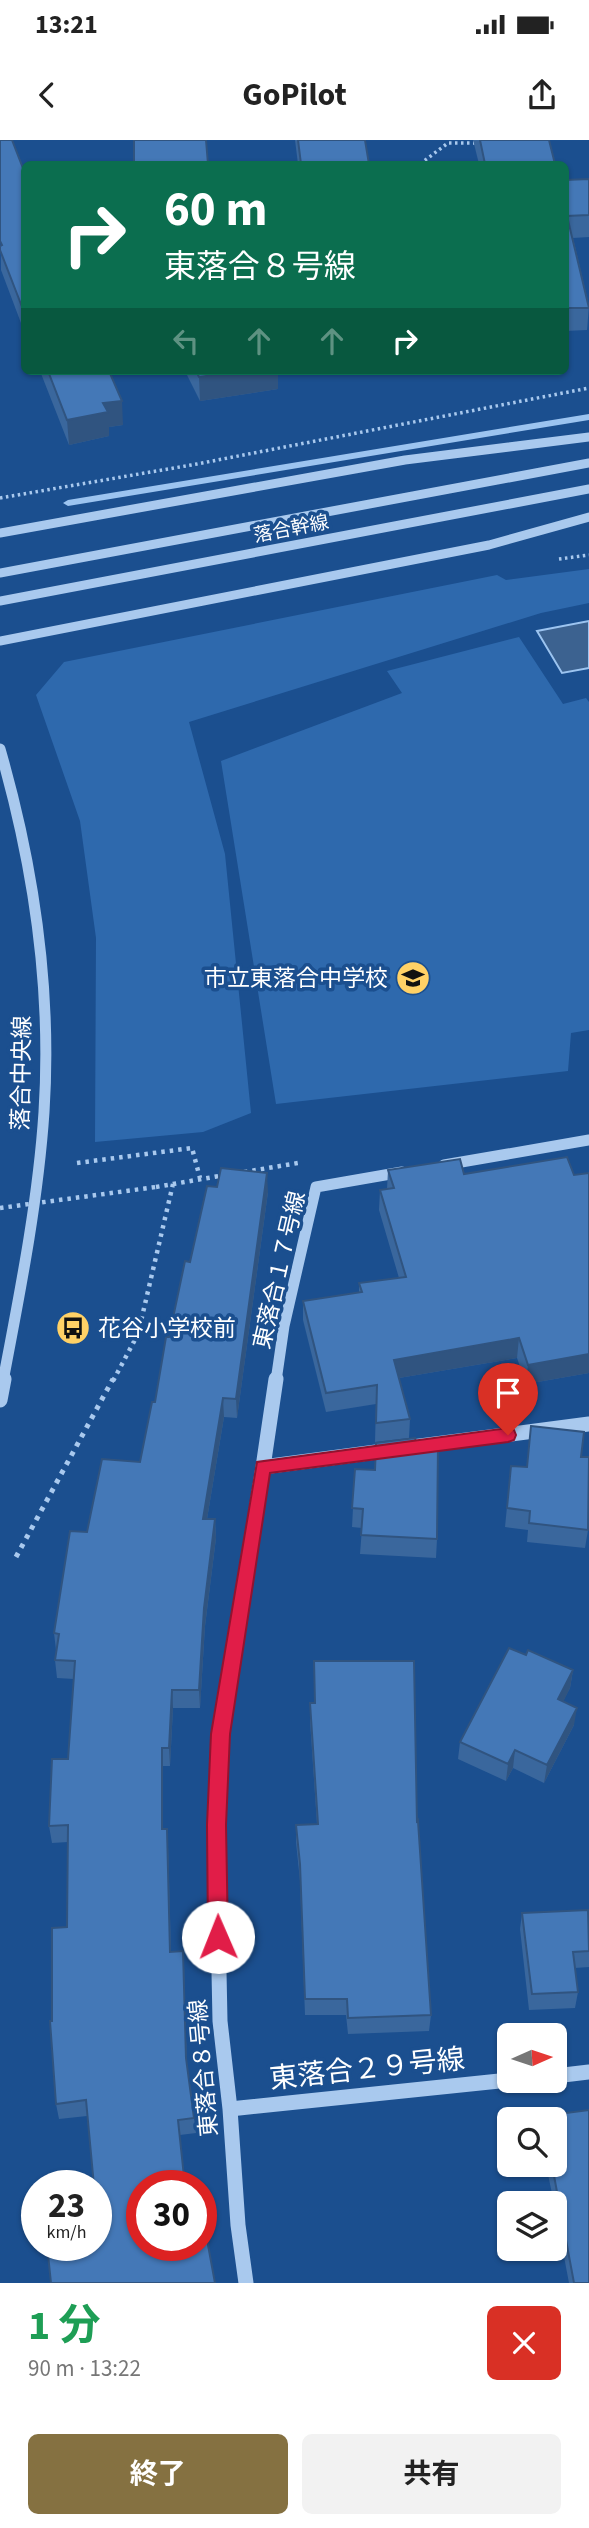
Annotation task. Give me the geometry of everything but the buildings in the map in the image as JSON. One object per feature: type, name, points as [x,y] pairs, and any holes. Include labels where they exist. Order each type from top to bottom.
[{"type":"street","points":[[0,533],[405,460],[589,436]]},
{"type":"street","name":"落合幹線","points":[[0,573],[589,463]]},
{"type":"street","name":"落合幹線","points":[[0,601],[589,489]]},
{"type":"street","points":[[0,641],[489,545],[589,517]]},
{"type":"street","name":"落合中央線","points":[[0,749],[33,875],[43,967],[45,1037],[44,1109],[39,1163],[0,1400]]},
{"type":"street","points":[[425,1168],[589,1140]]},
{"type":"street","name":"東落合１７号線","points":[[263,1467],[284,1326],[316,1187],[411,1171]]},
{"type":"street","points":[[263,1467],[589,1424]]},
{"type":"street","name":"東落合８号線","points":[[246,2283],[238,2225],[230,2109],[220,2021],[216,1825],[220,1734],[263,1467]]},
{"type":"street","points":[[567,2075],[589,2072]]},
{"type":"street","name":"東落合２９号線","points":[[230,2109],[497,2081]]},
{"type":"path","points":[[425,161],[449,143],[488,143]]},
{"type":"path","points":[[0,498],[197,464],[589,388]]},
{"type":"path","points":[[77,1163],[192,1148],[201,1178]]},
{"type":"path","points":[[16,1557],[138,1334],[173,1184]]},
{"type":"path","points":[[0,1208],[156,1187]]},
{"type":"shaded area","points":[[589,569],[589,603],[541,613],[189,722],[225,854],[251,1113],[203,1132],[95,1142],[96,938],[80,821],[36,695],[64,662],[497,575],[506,580]]},
{"type":"shaded area","points":[[589,621],[589,668],[562,673],[537,631]]},
{"type":"shaded area","name":"市立東落合中学校","points":[[519,637],[563,704],[586,698],[589,702],[589,1030],[571,1033],[568,1071],[276,1104],[221,761],[402,693],[387,671]]},
{"type":"waterway","points":[[68,503],[589,417]]},
{"type":"place","name":"市立東落合中学校","points":[[413,978]]},
{"type":"place","name":"花谷小学校前","points":[[73,1328]]},
{"type":"route","points":[[218,1937],[216,1825],[220,1734],[263,1467],[508,1435]]}]
